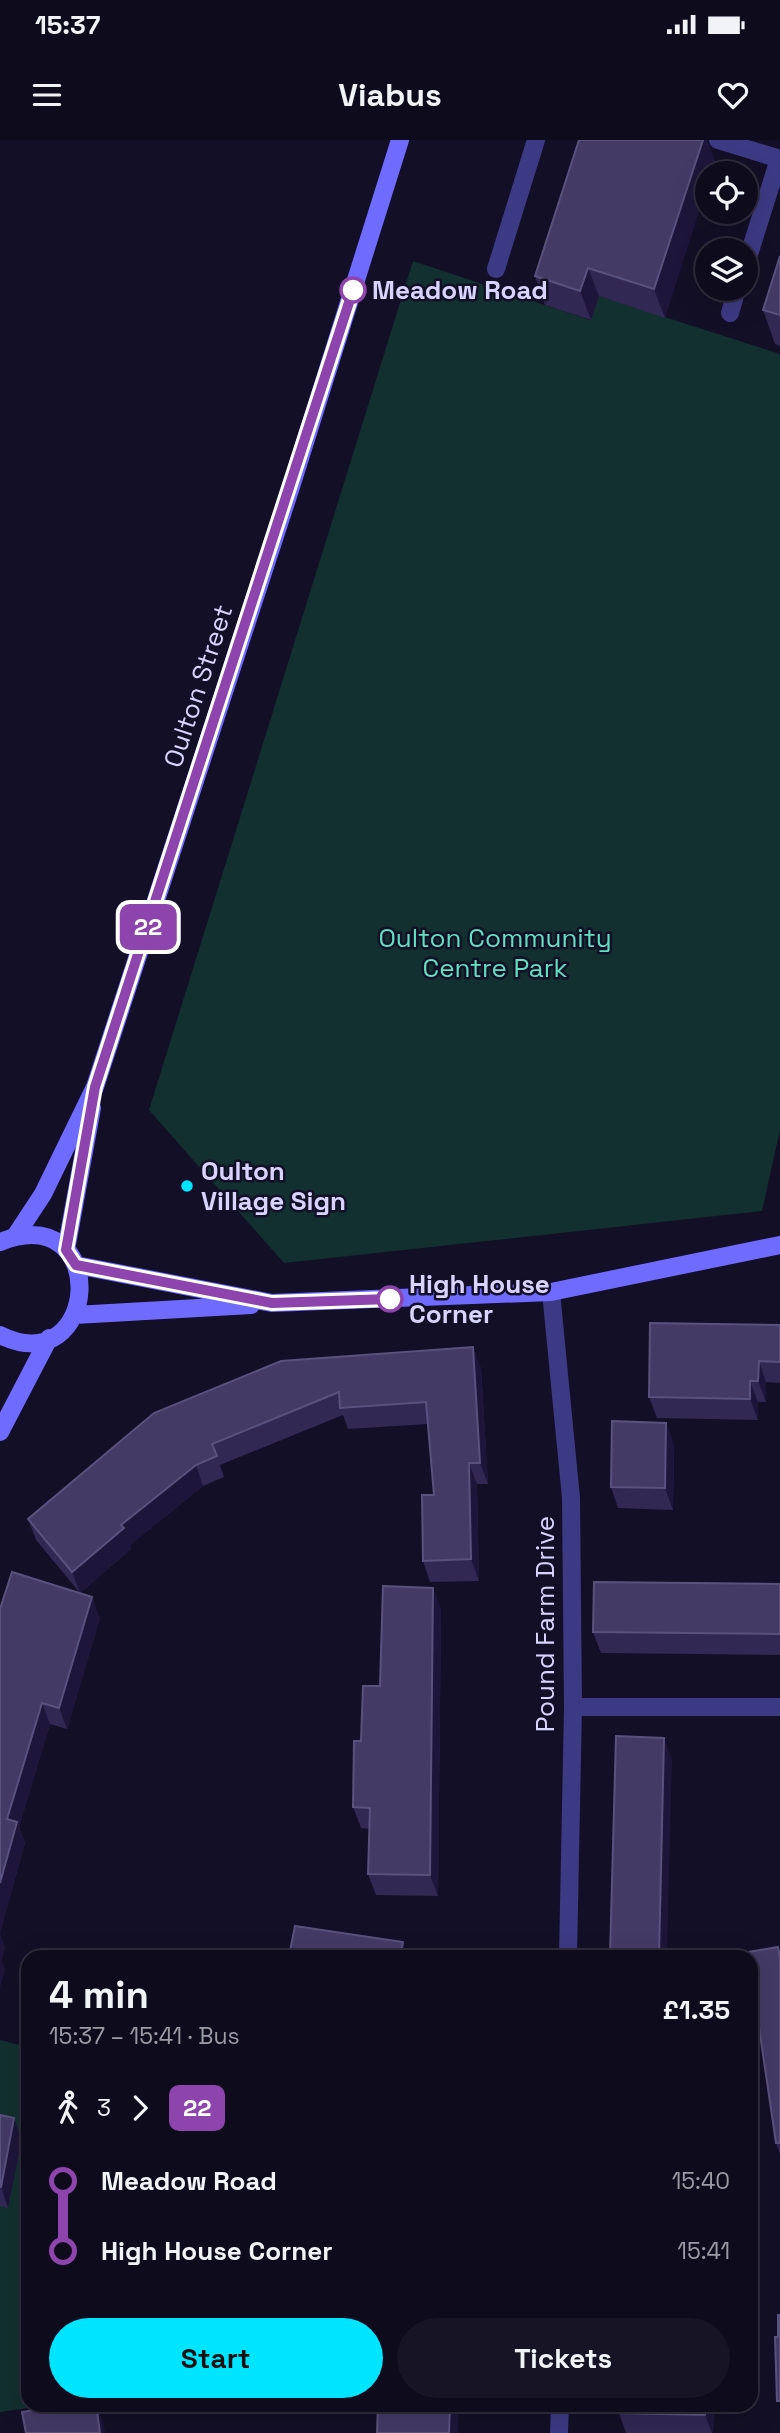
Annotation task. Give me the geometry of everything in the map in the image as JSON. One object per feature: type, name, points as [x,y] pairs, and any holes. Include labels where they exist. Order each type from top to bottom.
[{"type":"main road","name":"Oulton Street","points":[[8,1238],[43,1194],[95,1087],[290,490],[400,140]]},
{"type":"main road","points":[[71,1257],[95,1087]]},
{"type":"main road","points":[[0,1335],[14,1341],[32,1343],[49,1338],[64,1329],[75,1315],[81,1299],[82,1282],[71,1257],[52,1240],[35,1235],[8,1238]]},
{"type":"main road","points":[[75,1315],[272,1303],[551,1292],[780,1245]]},
{"type":"main road","points":[[71,1257],[272,1303]]},
{"type":"main road","points":[[0,1432],[49,1338]]},
{"type":"street","points":[[496,269],[536,140]]},
{"type":"street","points":[[718,140],[780,159],[754,238]]},
{"type":"street","points":[[730,313],[734,301]]},
{"type":"street","name":"Pound Farm Drive","points":[[551,1292],[571,1498],[573,1707],[568,1950]]},
{"type":"street","points":[[573,1707],[780,1707]]},
{"type":"street","points":[[559,2433],[560,2412]]},
{"type":"green space","name":"Oulton Community Centre Park","points":[[413,261],[590,320],[599,296],[780,354],[780,1130],[762,1211],[284,1263],[149,1110]]},
{"type":"green space","points":[[0,2040],[21,2045],[21,2409],[0,2412]]},
{"type":"building","points":[[579,140],[703,140],[654,289],[588,268],[580,291],[535,276]]},
{"type":"building","points":[[780,256],[780,315],[763,310]]},
{"type":"building","points":[[650,1323],[780,1325],[780,1362],[759,1361],[758,1381],[750,1381],[750,1399],[649,1397]]},
{"type":"building","points":[[473,1347],[480,1463],[469,1463],[471,1559],[423,1561],[422,1495],[434,1495],[426,1402],[340,1408],[339,1392],[212,1444],[217,1456],[196,1465],[121,1525],[124,1528],[72,1572],[28,1519],[154,1413],[281,1361]]},
{"type":"building","points":[[612,1421],[666,1423],[665,1488],[611,1487]]},
{"type":"building","points":[[12,1572],[92,1597],[59,1708],[42,1703],[7,1819],[17,1822],[0,1883],[0,1609]]},
{"type":"building","points":[[594,1582],[780,1584],[780,1634],[593,1632]]},
{"type":"building","points":[[383,1586],[433,1588],[430,1875],[368,1874],[370,1808],[353,1807],[354,1741],[361,1741],[363,1686],[380,1686]]},
{"type":"building","points":[[616,1736],[664,1738],[659,1950],[610,1950]]},
{"type":"building","points":[[295,1926],[403,1942],[401,1950],[290,1950]]},
{"type":"building","points":[[778,1947],[780,1958],[780,2143],[776,2143],[758,2021],[758,1950]]},
{"type":"building","points":[[0,2115],[14,2118],[1,2187],[0,2187]]},
{"type":"building","points":[[778,2315],[780,2401],[777,2401],[775,2337],[778,2337]]},
{"type":"building","points":[[22,2412],[97,2412],[100,2433],[26,2433]]},
{"type":"building","points":[[378,2412],[450,2412],[449,2433],[377,2433]]},
{"type":"building","points":[[619,2412],[705,2412],[705,2415]]},
{"type":"bus line","name":"22","points":[[353,290],[95,1087],[66,1250],[76,1265],[272,1303],[390,1299]]},
{"type":"place","name":"Meadow Road","points":[[353,290]]},
{"type":"place","name":"Oulton Village Sign","points":[[187,1186]]},
{"type":"place","name":"High House Corner","points":[[390,1299]]}]
